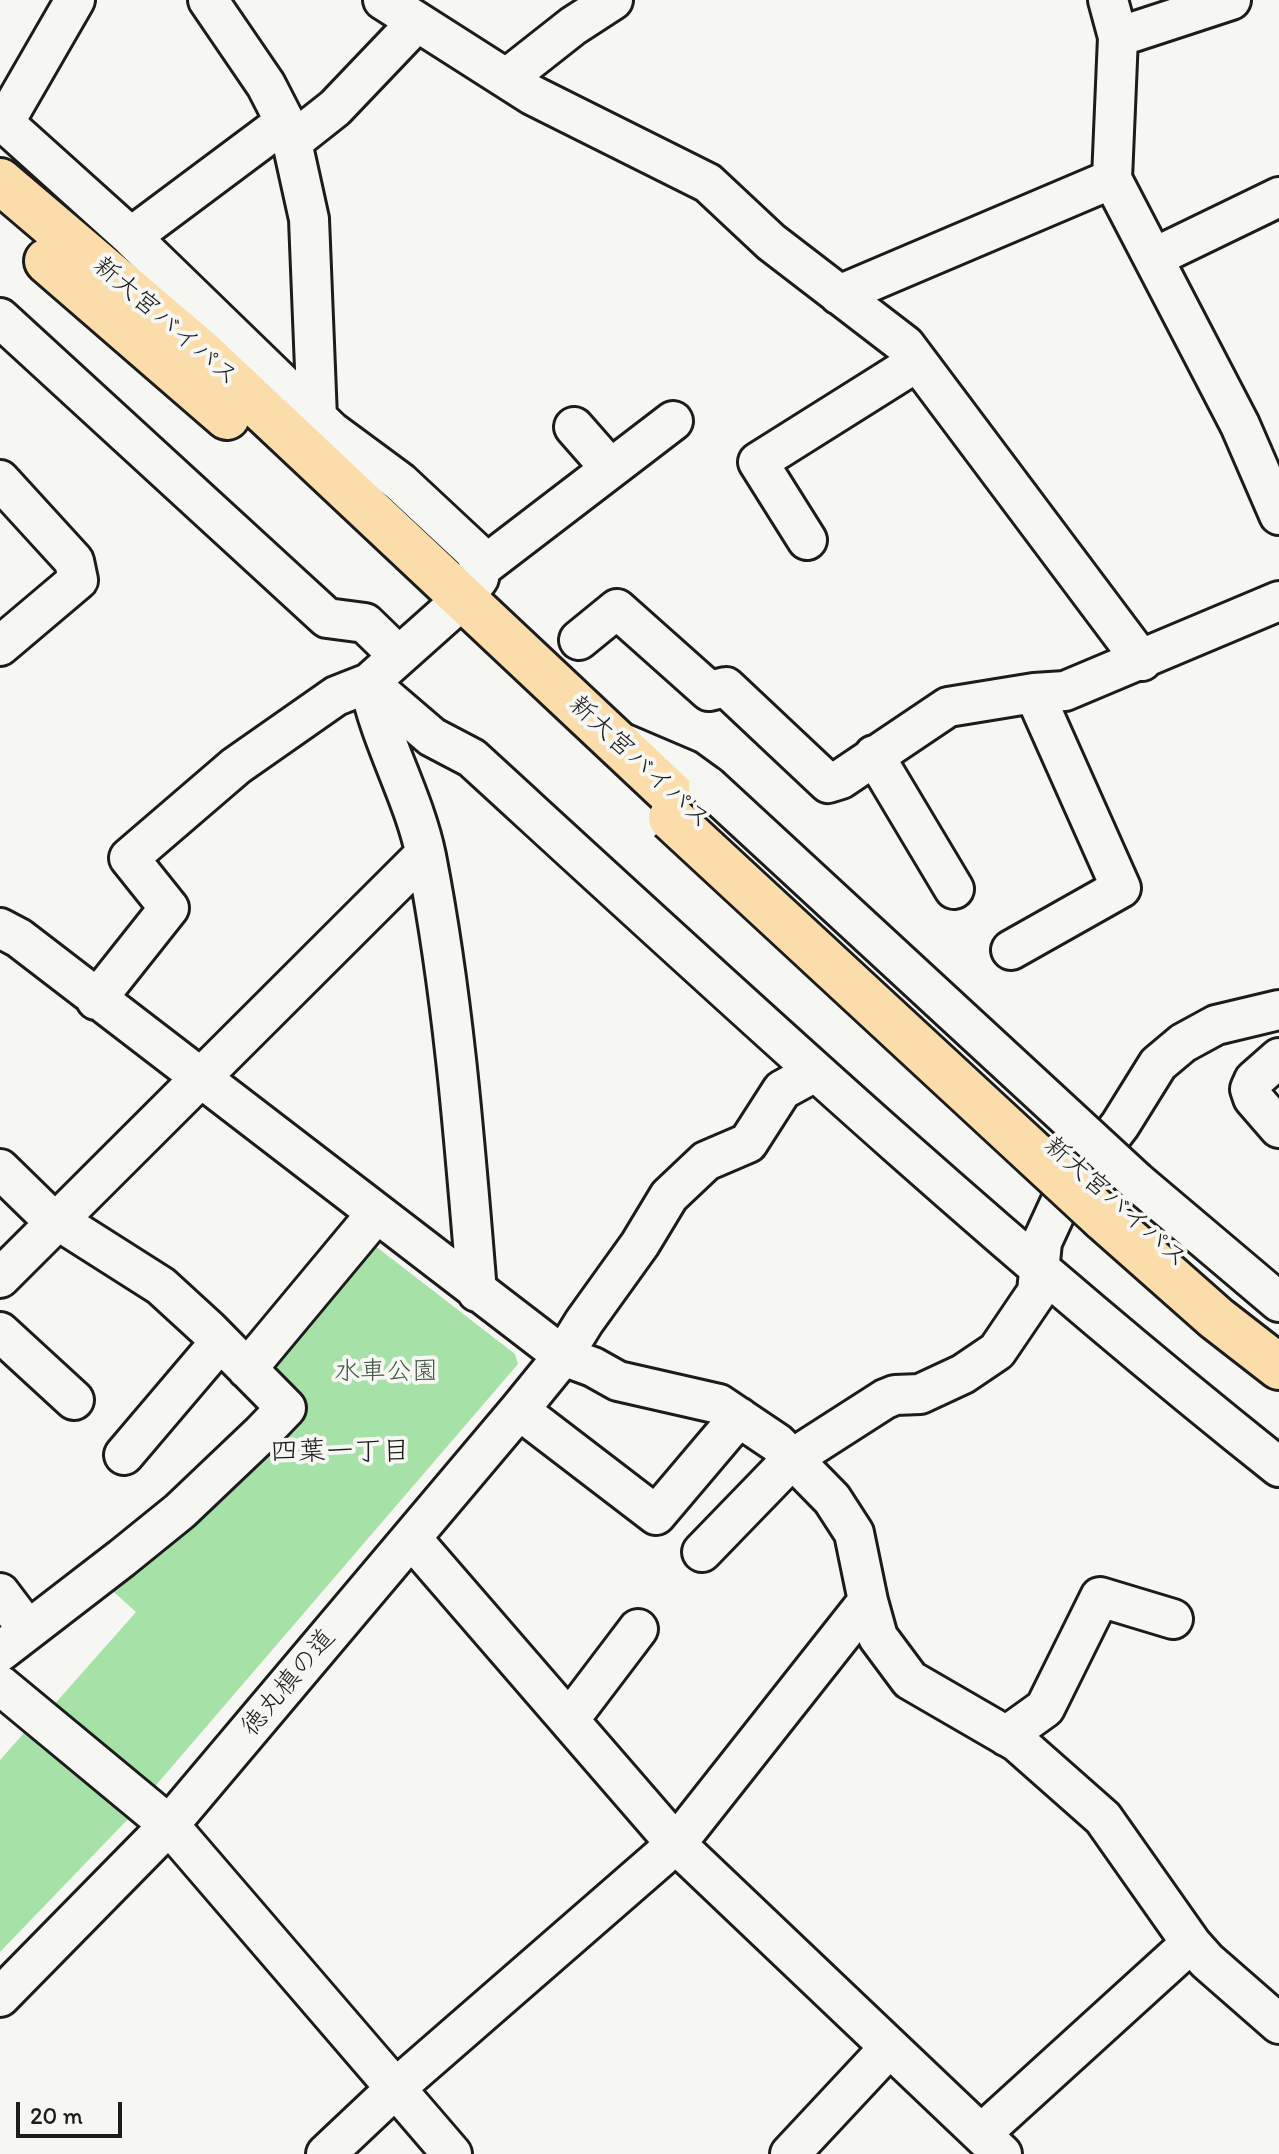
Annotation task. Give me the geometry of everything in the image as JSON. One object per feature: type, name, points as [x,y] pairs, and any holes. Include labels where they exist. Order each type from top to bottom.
[{"type":"highway","name":"新大宮バイパス","points":[[0,181],[201,352],[1224,1303],[1279,1345]]},
{"type":"highway","name":"新大宮バイパス","points":[[0,221],[187,380],[463,594],[612,738],[688,804]]},
{"type":"highway","name":"新大宮バイパス","points":[[1118,1202],[1216,1318],[1279,1367]]},
{"type":"street","points":[[75,0],[2,121],[131,237],[331,431],[400,482],[475,552],[463,594]]},
{"type":"street","points":[[208,0],[266,85],[288,132],[309,219],[317,418]]},
{"type":"street","points":[[383,0],[532,95],[708,183],[771,242],[905,345],[1142,661]]},
{"type":"street","points":[[507,78],[573,26],[613,0]]},
{"type":"street","points":[[1108,0],[1118,37],[1112,179],[1240,425],[1279,515]]},
{"type":"street","points":[[1118,37],[1231,0]]},
{"type":"street","points":[[131,237],[288,132],[335,108],[417,22]]},
{"type":"street","points":[[839,295],[1112,179]]},
{"type":"street","points":[[1153,258],[1279,197]]},
{"type":"street","points":[[0,318],[327,618],[365,623],[399,656]]},
{"type":"street","points":[[807,540],[758,462],[917,362]]},
{"type":"street","points":[[96,1000],[169,908],[129,858],[236,766],[336,696],[369,683],[463,594],[610,468],[673,421]]},
{"type":"street","points":[[574,427],[610,468]]},
{"type":"street","points":[[0,480],[74,561],[78,580],[0,646]]},
{"type":"street","points":[[579,640],[617,609],[709,691],[726,687],[828,783],[841,779],[948,707],[1065,691],[1279,601]]},
{"type":"street","points":[[369,683],[375,716],[419,829],[449,988],[477,1292]]},
{"type":"street","points":[[369,683],[432,737],[472,758],[815,1072],[1161,1372],[1279,1467]]},
{"type":"street","points":[[1011,950],[1121,888],[1034,693]]},
{"type":"street","points":[[874,755],[954,889]]},
{"type":"street","points":[[0,1278],[425,854]]},
{"type":"street","points":[[0,928],[19,938],[563,1356],[593,1367],[618,1381],[719,1404],[777,1443],[832,1499],[854,1533],[878,1637],[910,1680],[1017,1742],[1103,1818],[1191,1943],[1207,1961],[1279,2024]]},
{"type":"street","points":[[702,1552],[793,1458],[885,1399],[903,1394],[920,1394],[963,1374],[997,1351],[1037,1292],[1042,1242],[1060,1203],[1120,1125],[1158,1064],[1183,1043],[1216,1025],[1279,1010]]},
{"type":"street","points":[[1279,1058],[1254,1080],[1250,1089],[1253,1098],[1279,1128]]},
{"type":"street","name":"徳丸槙の道","points":[[0,1997],[169,1825],[519,1410],[563,1356],[669,1196],[706,1161],[748,1143],[782,1090],[815,1072]]},
{"type":"street","points":[[0,1169],[43,1211],[161,1286],[286,1408],[180,1511],[14,1641],[0,1593]]},
{"type":"street","points":[[1118,1202],[1279,1302]]},
{"type":"street","points":[[247,1369],[376,1214]]},
{"type":"street","points":[[0,1332],[74,1400]]},
{"type":"street","points":[[124,1455],[220,1342]]},
{"type":"street","points":[[519,1410],[656,1515],[739,1417]]},
{"type":"street","points":[[411,1538],[676,1844],[992,2144],[1191,1943]]},
{"type":"street","points":[[1006,1736],[1045,1708],[1100,1597],[1173,1619]]},
{"type":"street","points":[[326,2154],[397,2087],[676,1844],[868,1601]]},
{"type":"street","points":[[569,1720],[638,1629]]},
{"type":"street","points":[[0,1685],[169,1825],[452,2154]]},
{"type":"street","points":[[790,2154],[889,2048]]},
{"type":"green space","name":"水車公園","points":[[374,1245],[515,1354],[518,1364],[151,1791],[52,1707],[136,1612],[107,1586],[280,1436],[272,1360]]},
{"type":"green space","points":[[25,1732],[129,1818],[0,1952],[0,1760]]},
{"type":"district","name":"四葉一丁目","points":[[340,1453]]}]
